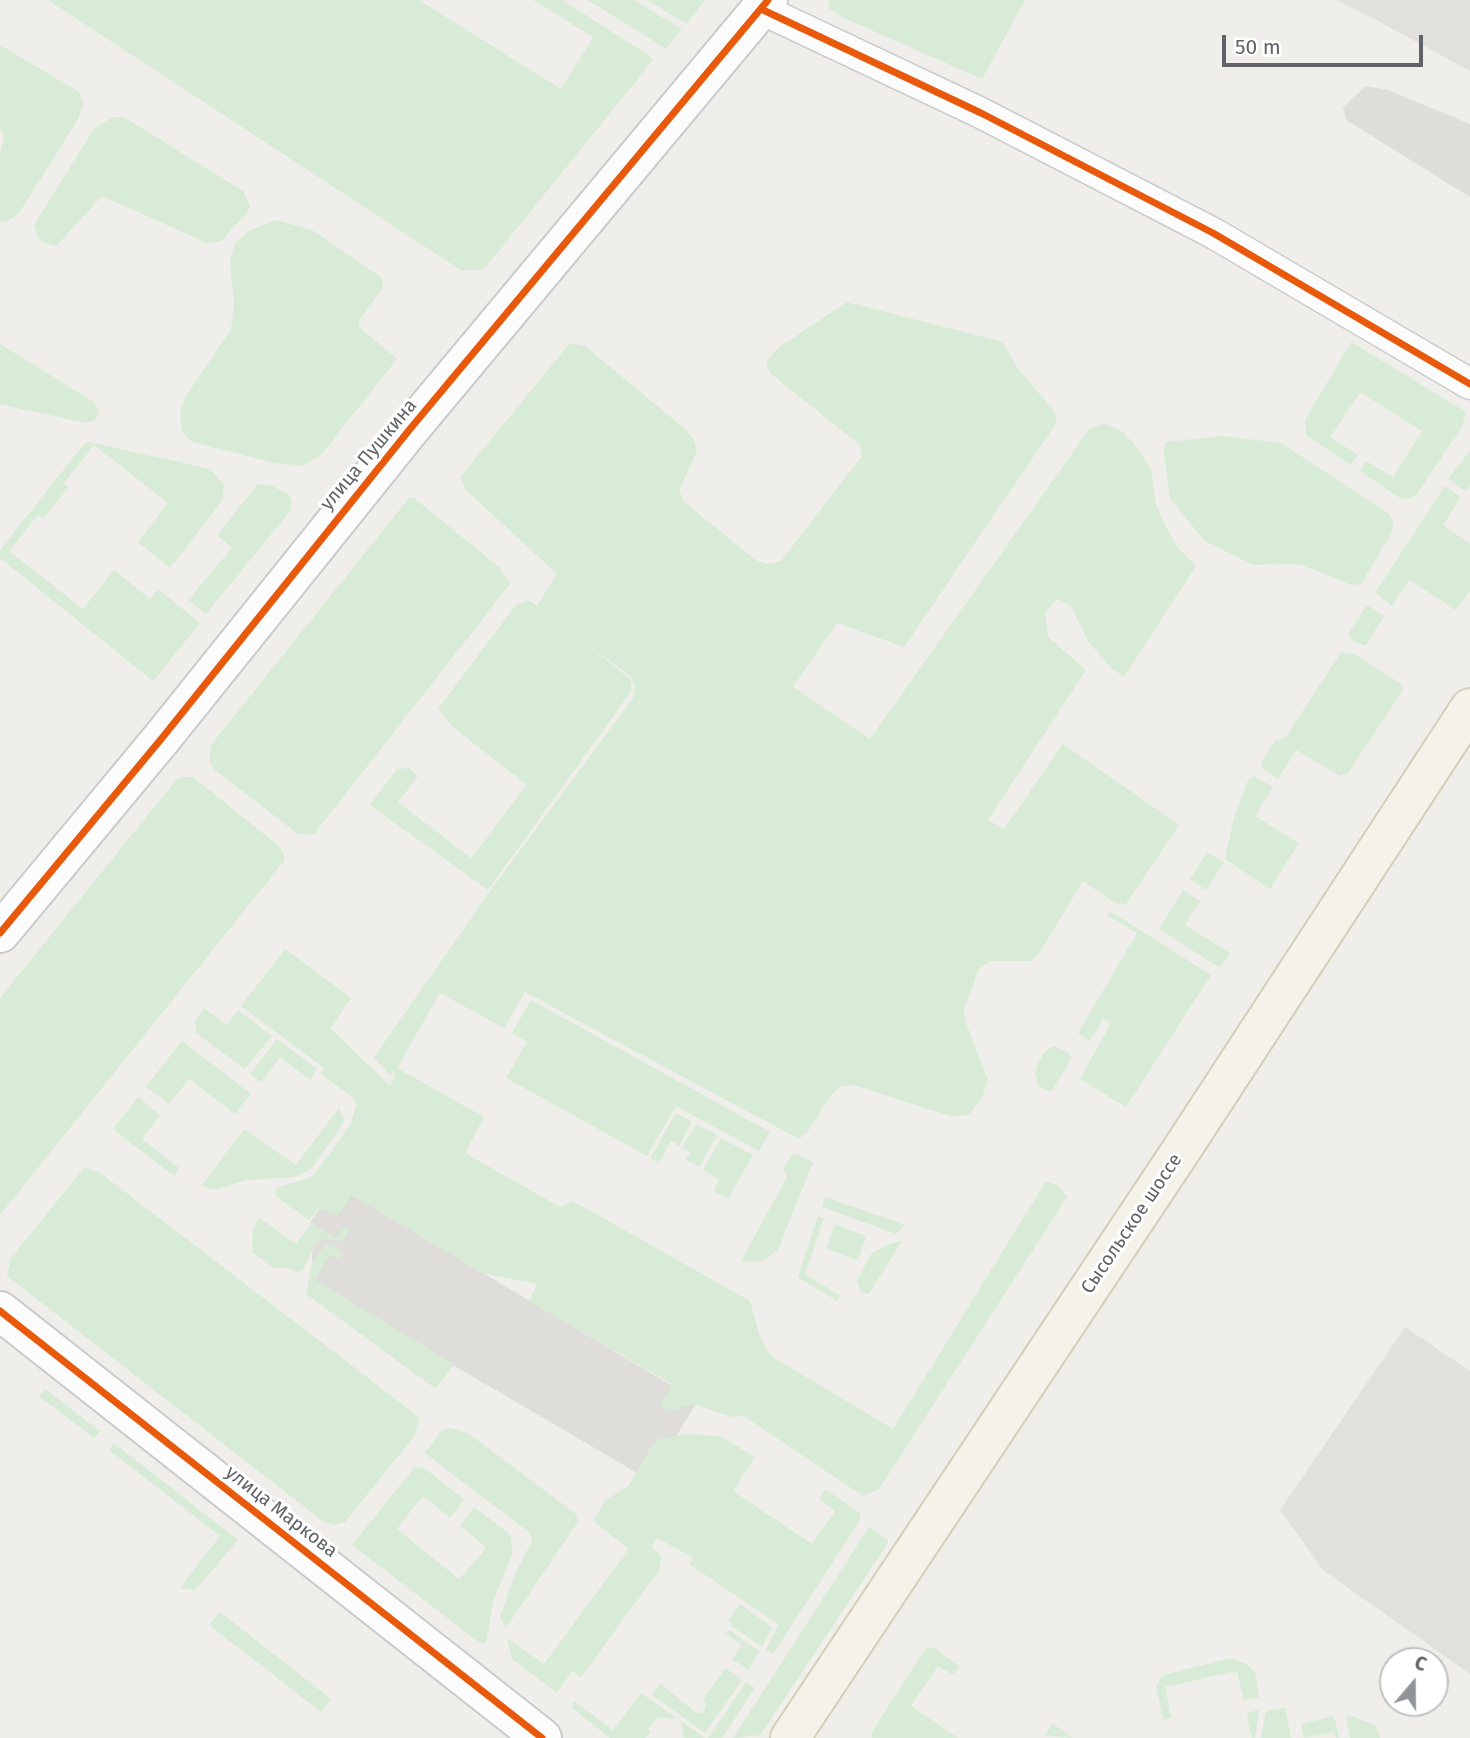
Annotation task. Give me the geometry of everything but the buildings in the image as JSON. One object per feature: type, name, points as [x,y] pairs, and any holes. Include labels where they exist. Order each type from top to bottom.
[{"type":"main road","name":"Сысольское шоссе","points":[[790,1738],[1182,1149],[1470,708]]},
{"type":"street","points":[[764,4],[1213,233],[1470,384]]},
{"type":"street","name":"улица Пушкина","points":[[0,933],[162,738],[344,510],[764,4]]},
{"type":"street","name":"улица Маркова","points":[[0,1311],[542,1738]]},
{"type":"shaded area","points":[[1336,0],[1470,0],[1470,71],[1378,21]]},
{"type":"shaded area","points":[[1366,86],[1388,90],[1470,124],[1470,197],[1346,120],[1343,107]]},
{"type":"shaded area","points":[[350,1194],[698,1401],[649,1480],[313,1283],[311,1221],[319,1209]]},
{"type":"shaded area","points":[[1405,1327],[1470,1371],[1470,1674],[1449,1659],[1449,1647],[1432,1647],[1323,1570],[1280,1510]]},
{"type":"green space","points":[[48,0],[419,0],[561,89],[593,37],[533,0],[562,0],[653,60],[484,269],[462,271]]},
{"type":"green space","points":[[588,0],[634,0],[682,29],[666,49]]},
{"type":"green space","points":[[647,0],[705,0],[686,24]]},
{"type":"green space","points":[[828,0],[1025,0],[982,79],[844,18],[830,9]]},
{"type":"green space","points":[[0,45],[79,92],[83,104],[78,119],[19,213],[6,222],[0,222],[0,154],[4,136],[0,130]]},
{"type":"green space","points":[[112,117],[124,117],[243,191],[250,206],[246,214],[221,241],[207,243],[102,196],[56,246],[44,243],[37,236],[34,225],[94,129]]},
{"type":"green space","points":[[276,220],[312,230],[382,278],[383,287],[359,321],[359,327],[397,359],[320,456],[301,466],[271,462],[192,442],[182,432],[180,413],[186,396],[231,329],[234,303],[230,261],[235,243],[249,231]]},
{"type":"green space","points":[[847,302],[1003,342],[1018,369],[1054,411],[1057,422],[904,647],[837,623],[793,687],[870,739],[1090,428],[1105,424],[1123,432],[1151,469],[1156,505],[1165,525],[1177,547],[1196,566],[1124,677],[1110,667],[1088,641],[1070,605],[1057,599],[1045,613],[1048,637],[1086,670],[988,820],[1004,829],[1063,744],[1179,825],[1126,904],[1115,903],[1083,881],[1040,952],[1030,961],[991,961],[979,968],[964,1009],[966,1023],[988,1080],[982,1098],[969,1115],[950,1116],[854,1085],[841,1086],[831,1095],[808,1131],[799,1139],[525,992],[504,1028],[440,993],[397,1068],[484,1117],[465,1153],[560,1207],[573,1201],[750,1301],[760,1337],[771,1356],[893,1429],[1046,1181],[1059,1186],[1067,1197],[879,1489],[863,1496],[742,1415],[732,1417],[694,1404],[673,1410],[659,1407],[672,1384],[529,1301],[537,1284],[482,1273],[352,1195],[337,1216],[319,1208],[309,1220],[276,1196],[276,1190],[282,1186],[312,1177],[351,1124],[356,1105],[354,1098],[321,1074],[324,1068],[241,1006],[285,949],[351,998],[330,1028],[390,1086],[396,1070],[390,1076],[374,1057],[493,887],[633,698],[635,688],[631,677],[579,638],[630,679],[632,690],[488,890],[370,805],[397,769],[409,768],[418,776],[398,802],[471,858],[527,785],[454,728],[438,709],[516,605],[528,600],[537,606],[557,574],[465,489],[461,476],[570,343],[585,346],[686,430],[694,440],[697,451],[679,490],[684,502],[757,561],[768,564],[781,561],[862,456],[860,445],[770,373],[766,362],[779,347]]},
{"type":"green space","points":[[1351,342],[1466,412],[1462,427],[1416,495],[1409,499],[1400,498],[1360,471],[1366,461],[1393,477],[1422,431],[1360,392],[1330,437],[1358,455],[1351,465],[1306,435],[1305,420]]},
{"type":"green space","points":[[0,344],[94,402],[99,413],[95,420],[85,423],[0,404]]},
{"type":"green space","points":[[1221,436],[1281,443],[1388,513],[1394,522],[1391,534],[1361,584],[1351,585],[1300,564],[1253,565],[1205,541],[1170,499],[1164,450],[1166,442]]},
{"type":"green space","points":[[89,442],[210,469],[224,485],[222,501],[170,568],[138,542],[168,503],[94,445],[64,483],[68,487],[43,519],[38,515],[9,551],[83,609],[114,570],[150,599],[158,589],[200,623],[153,681],[0,558],[0,550],[84,444]]},
{"type":"green space","points":[[1470,451],[1470,484],[1466,491],[1448,479]]},
{"type":"green space","points":[[258,484],[273,486],[289,495],[292,501],[290,511],[206,614],[188,600],[232,548],[217,535]]},
{"type":"green space","points":[[1445,486],[1461,497],[1443,525],[1470,544],[1470,590],[1456,610],[1409,580],[1392,606],[1375,593]]},
{"type":"green space","points":[[409,498],[414,498],[500,568],[510,584],[314,834],[298,834],[215,770],[209,761],[211,745]]},
{"type":"green space","points":[[1367,605],[1384,616],[1366,645],[1362,645],[1351,639],[1349,633]]},
{"type":"green space","points":[[1341,652],[1356,655],[1401,684],[1403,690],[1347,774],[1340,776],[1296,750],[1278,779],[1263,769],[1261,763],[1275,741],[1286,737]]},
{"type":"green space","points":[[1253,776],[1273,787],[1255,816],[1299,843],[1270,889],[1225,859],[1234,818],[1248,780]]},
{"type":"green space","points":[[193,777],[275,843],[284,853],[284,861],[0,1215],[0,998],[177,779]]},
{"type":"green space","points":[[1207,852],[1224,862],[1206,890],[1190,879]]},
{"type":"green space","points":[[1183,890],[1200,901],[1185,925],[1230,953],[1220,968],[1159,929]]},
{"type":"green space","points":[[1110,911],[1211,975],[1126,1107],[1080,1079],[1111,1023],[1103,1019],[1090,1041],[1078,1033],[1137,933],[1107,915]]},
{"type":"green space","points":[[531,1000],[770,1132],[759,1151],[676,1106],[647,1156],[506,1078],[527,1042],[512,1033]]},
{"type":"green space","points":[[204,1008],[227,1025],[238,1010],[272,1036],[245,1069],[196,1033],[195,1022]]},
{"type":"green space","points":[[277,1039],[317,1069],[310,1080],[280,1057],[261,1082],[250,1074]]},
{"type":"green space","points":[[182,1041],[251,1094],[235,1114],[189,1079],[169,1104],[146,1087]]},
{"type":"green space","points":[[1053,1046],[1069,1053],[1071,1059],[1052,1091],[1044,1090],[1038,1085],[1035,1074],[1044,1053]]},
{"type":"green space","points":[[138,1097],[160,1115],[142,1139],[179,1168],[174,1176],[113,1129]]},
{"type":"green space","points":[[339,1108],[344,1119],[342,1126],[310,1170],[294,1177],[247,1180],[213,1190],[202,1185],[244,1129],[296,1165]]},
{"type":"green space","points":[[676,1113],[692,1122],[679,1146],[671,1141],[659,1163],[650,1158]]},
{"type":"green space","points":[[696,1124],[717,1135],[699,1167],[686,1160],[690,1152],[682,1148]]},
{"type":"green space","points":[[721,1138],[753,1155],[728,1199],[714,1191],[719,1179],[703,1170]]},
{"type":"green space","points":[[794,1153],[813,1162],[778,1250],[761,1262],[741,1261],[787,1177],[783,1167]]},
{"type":"green space","points":[[84,1168],[99,1172],[419,1417],[415,1435],[345,1522],[334,1525],[324,1522],[7,1276],[11,1258]]},
{"type":"green space","points":[[825,1197],[906,1225],[896,1234],[822,1207]]},
{"type":"green space","points":[[818,1216],[824,1218],[805,1274],[840,1296],[837,1301],[798,1277]]},
{"type":"green space","points":[[258,1217],[296,1244],[312,1223],[335,1238],[345,1227],[350,1228],[342,1241],[323,1239],[315,1244],[303,1270],[296,1272],[288,1268],[274,1268],[252,1252],[253,1230]]},
{"type":"green space","points":[[835,1224],[866,1236],[858,1260],[826,1249]]},
{"type":"green space","points":[[902,1241],[869,1294],[860,1291],[857,1280],[872,1253]]},
{"type":"green space","points":[[325,1245],[335,1245],[343,1254],[339,1259],[330,1255],[315,1280],[454,1364],[436,1389],[306,1294],[312,1263]]},
{"type":"green space","points":[[45,1389],[100,1431],[94,1438],[39,1396]]},
{"type":"green space","points":[[449,1428],[468,1433],[576,1514],[578,1522],[505,1629],[500,1616],[516,1572],[532,1541],[530,1533],[425,1453],[440,1432]]},
{"type":"green space","points":[[687,1434],[720,1436],[755,1457],[733,1491],[812,1544],[835,1511],[819,1499],[825,1489],[860,1513],[860,1520],[773,1654],[766,1650],[778,1624],[689,1564],[693,1558],[658,1538],[651,1547],[661,1556],[660,1569],[581,1677],[572,1671],[557,1693],[512,1659],[507,1638],[544,1664],[629,1549],[593,1521],[605,1501],[629,1485],[652,1445],[660,1439]]},
{"type":"green space","points":[[114,1443],[238,1540],[195,1590],[180,1588],[220,1536],[109,1450]]},
{"type":"green space","points":[[423,1467],[464,1499],[450,1518],[426,1498],[420,1499],[397,1529],[459,1579],[485,1550],[485,1546],[460,1526],[474,1507],[511,1535],[512,1554],[493,1602],[486,1644],[480,1643],[352,1545],[414,1468]]},
{"type":"green space","points":[[869,1527],[888,1540],[888,1543],[760,1735],[733,1738]]},
{"type":"green space","points":[[740,1604],[772,1627],[762,1647],[732,1626],[729,1620]]},
{"type":"green space","points":[[220,1612],[331,1699],[321,1712],[209,1625]]},
{"type":"green space","points":[[729,1630],[759,1651],[748,1670],[732,1659],[742,1645],[726,1634]]},
{"type":"green space","points":[[926,1648],[934,1648],[959,1666],[953,1675],[938,1666],[911,1706],[958,1738],[872,1738],[871,1733]]},
{"type":"green space","points":[[1231,1658],[1246,1664],[1255,1672],[1259,1697],[1244,1700],[1237,1671],[1165,1687],[1171,1718],[1163,1720],[1156,1686],[1163,1675]]},
{"type":"green space","points":[[725,1668],[742,1680],[705,1733],[652,1695],[660,1683],[695,1712],[703,1713],[706,1706],[703,1700]]},
{"type":"green space","points":[[746,1682],[755,1688],[722,1738],[708,1738]]},
{"type":"green space","points":[[641,1693],[675,1717],[658,1717],[648,1729],[650,1732],[646,1738],[610,1738],[572,1708],[574,1701],[613,1730]]},
{"type":"green space","points":[[1285,1708],[1291,1738],[1261,1738],[1266,1711]]},
{"type":"green space","points":[[1259,1710],[1255,1738],[1252,1738],[1247,1713]]},
{"type":"green space","points":[[1349,1715],[1376,1726],[1380,1738],[1350,1738],[1346,1717]]},
{"type":"green space","points":[[1334,1716],[1339,1738],[1336,1738],[1334,1732],[1304,1738],[1301,1724]]},
{"type":"green space","points":[[680,1720],[705,1738],[684,1738]]},
{"type":"green space","points":[[1053,1724],[1073,1738],[1044,1735]]},
{"type":"cycle path","points":[[0,933],[162,738],[410,429],[768,0]]},
{"type":"cycle path","points":[[761,9],[981,113],[1213,233],[1470,384]]},
{"type":"cycle path","points":[[0,1311],[542,1738]]}]
